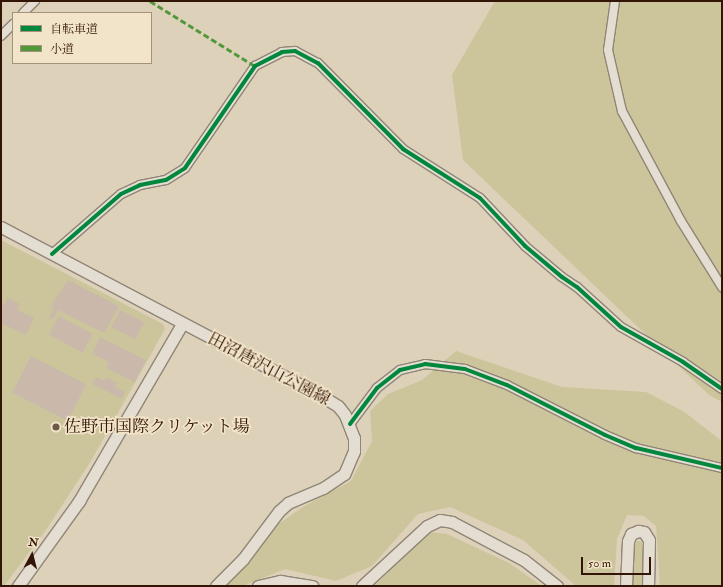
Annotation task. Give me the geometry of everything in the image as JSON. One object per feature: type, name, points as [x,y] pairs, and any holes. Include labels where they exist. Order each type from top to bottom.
[{"type":"main road","name":"田沼唐沢山公園線","points":[[1,227],[182,324],[325,398],[338,406],[350,424],[354,451],[351,464],[344,474],[336,481],[288,503],[279,511],[243,558],[216,586]]},
{"type":"main road","points":[[18,586],[79,501],[182,324]]},
{"type":"main road","points":[[362,586],[427,526],[440,520],[452,522],[524,560],[557,586]]},
{"type":"main road","points":[[626,586],[628,541],[631,534],[638,531],[644,532],[649,540],[648,586]]},
{"type":"main road","points":[[258,586],[280,581],[313,586]]},
{"type":"street","points":[[24,12],[35,1]]},
{"type":"street","points":[[615,1],[608,50],[622,111],[681,221],[722,287]]},
{"type":"street","points":[[1,36],[12,25]]},
{"type":"street","points":[[52,254],[122,194],[140,185],[166,180],[186,168],[254,66],[282,52],[295,51],[307,55],[329,73],[403,149],[480,198],[525,246],[562,277],[577,287],[621,327],[684,362],[722,389]]},
{"type":"street","points":[[350,424],[377,388],[400,370],[425,364],[465,368],[507,385],[605,435],[636,448],[722,468]]},
{"type":"shaded area","points":[[495,1],[722,1],[722,402],[709,395],[463,160],[452,75]]},
{"type":"shaded area","name":"佐野市国際クリケット場","points":[[1,240],[163,324],[165,329],[91,461],[46,530],[4,586],[1,586]]},
{"type":"shaded area","points":[[456,351],[562,387],[646,392],[683,411],[722,441],[722,586],[660,586],[656,526],[644,516],[627,515],[617,539],[614,586],[576,586],[523,540],[450,507],[418,514],[372,566],[336,581],[285,569],[243,586],[227,586],[277,525],[303,507],[351,481],[372,441],[370,411],[388,394],[422,380]]},
{"type":"shaded area","points":[[430,532],[447,534],[509,563],[542,586],[374,586]]},
{"type":"shaded area","points":[[637,541],[641,541],[645,551],[643,586],[630,586],[633,548]]},
{"type":"building","points":[[68,280],[119,306],[104,333],[58,310],[53,319],[49,318],[54,308],[51,306]]},
{"type":"building","points":[[7,298],[20,304],[17,310],[34,318],[26,335],[3,324],[1,328],[1,303],[4,305]]},
{"type":"building","points":[[120,310],[144,322],[135,339],[111,327]]},
{"type":"building","points":[[59,316],[93,334],[83,352],[49,335]]},
{"type":"building","points":[[100,337],[146,360],[135,382],[106,368],[109,362],[92,354]]},
{"type":"building","points":[[31,356],[86,384],[68,421],[12,393]]},
{"type":"building","points":[[96,377],[104,381],[106,377],[117,383],[115,387],[125,392],[122,399],[92,384]]},
{"type":"marked path","points":[[150,1],[255,66]]},
{"type":"cycle path","points":[[52,254],[121,194],[140,185],[166,180],[185,168],[255,66],[282,52],[295,51],[318,63],[403,149],[480,198],[525,246],[562,277],[577,287],[621,327],[683,362],[722,389]]},
{"type":"cycle path","points":[[350,424],[377,388],[400,370],[425,364],[465,369],[507,385],[605,435],[636,448],[722,468]]},
{"type":"place","name":"佐野市国際クリケット場","points":[[56,427]]}]
